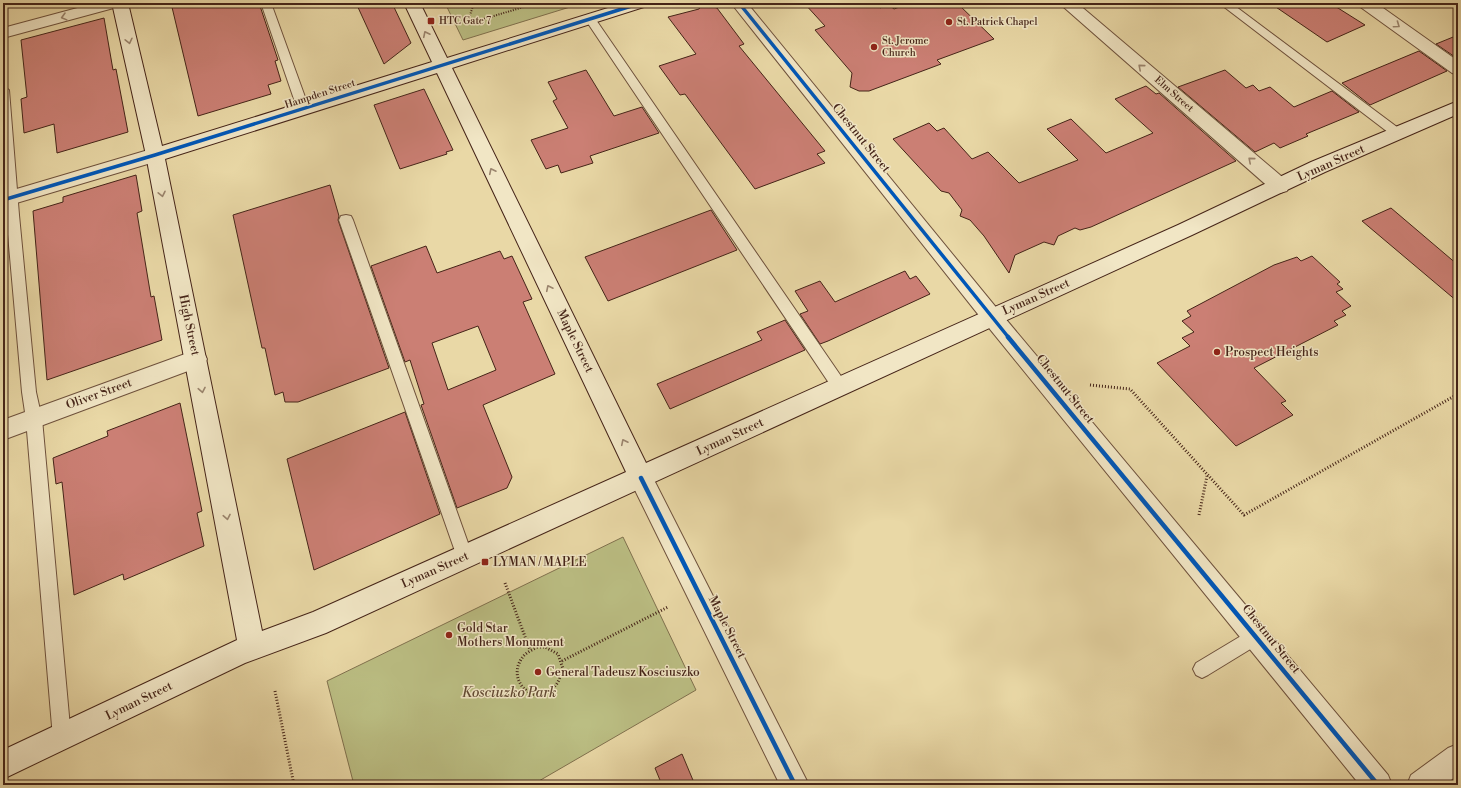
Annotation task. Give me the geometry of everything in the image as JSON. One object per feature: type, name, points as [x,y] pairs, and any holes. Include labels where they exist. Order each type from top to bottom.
[{"type":"main road","points":[[3,33],[116,3]]},
{"type":"main road","name":"High Street","points":[[120,3],[154,155],[196,358],[252,648]]},
{"type":"main road","name":"Maple Street","points":[[412,3],[641,478],[795,785]]},
{"type":"main road","name":"Hampden Street","points":[[7,199],[154,155],[441,64],[642,3]]},
{"type":"main road","name":"Chestnut Street","points":[[739,3],[992,317],[1378,785]]},
{"type":"main road","name":"Elm Street","points":[[1067,3],[1280,186]]},
{"type":"main road","points":[[1365,3],[1458,69]]},
{"type":"main road","name":"Lyman Street","points":[[3,766],[252,648],[317,624],[641,478],[1280,186],[1458,107]]},
{"type":"main road","name":"Oliver Street","points":[[3,430],[196,358]]},
{"type":"main road","points":[[1433,782],[1458,758]]},
{"type":"lane","points":[[266,3],[303,108]]},
{"type":"lane","points":[[1224,3],[1397,134]]},
{"type":"lane","points":[[590,19],[840,386]]},
{"type":"lane","points":[[3,90],[7,199],[29,392],[34,419],[62,738]]},
{"type":"lane","points":[[346,220],[465,557]]},
{"type":"lane","points":[[1202,669],[1256,636]]},
{"type":"path","points":[[474,3],[467,24],[536,3]]},
{"type":"path","points":[[1090,385],[1130,389],[1244,515],[1458,394]]},
{"type":"path","points":[[1199,515],[1207,475]]},
{"type":"path","points":[[505,583],[530,650]]},
{"type":"path","points":[[562,661],[668,607]]},
{"type":"path","points":[[545,647],[552,650],[562,661],[563,669],[557,684],[544,694],[529,694],[523,690],[516,677],[519,662],[530,650],[545,647]]},
{"type":"path","points":[[275,691],[294,785]]},
{"type":"green space","points":[[445,3],[583,3],[463,40]]},
{"type":"green space","name":"Kosciuzko Park","points":[[623,537],[696,690],[532,785],[354,785],[327,681]]},
{"type":"building","points":[[171,3],[259,3],[278,60],[275,61],[281,81],[268,85],[271,94],[198,116]]},
{"type":"building","points":[[356,3],[392,3],[411,43],[384,64]]},
{"type":"building","name":"St. Jerome Church","points":[[804,3],[876,3],[880,8],[889,5],[894,9],[910,3],[957,3],[994,39],[937,60],[941,64],[869,91],[859,91],[850,87],[852,73],[815,30],[825,26]]},
{"type":"building","points":[[1270,3],[1330,3],[1365,25],[1327,42]]},
{"type":"building","points":[[702,4],[717,8],[744,44],[739,46],[825,151],[817,154],[825,163],[755,189],[685,94],[680,95],[659,66],[696,54],[668,17],[699,9]]},
{"type":"building","points":[[104,18],[113,70],[116,69],[128,132],[57,153],[54,124],[24,133],[21,99],[27,97],[21,40]]},
{"type":"building","points":[[1458,35],[1458,59],[1436,44]]},
{"type":"building","points":[[1419,51],[1447,71],[1370,105],[1342,83]]},
{"type":"building","points":[[586,70],[614,116],[642,107],[659,133],[590,156],[593,163],[561,173],[558,165],[546,169],[531,140],[568,128],[553,101],[557,99],[548,82]]},
{"type":"building","points":[[1225,70],[1246,88],[1253,85],[1259,91],[1270,87],[1294,107],[1332,91],[1359,112],[1306,134],[1308,136],[1280,148],[1274,143],[1255,152],[1178,87]]},
{"type":"building","points":[[1146,86],[1156,94],[1159,93],[1236,161],[1091,227],[1080,230],[1075,228],[1058,236],[1054,245],[1044,242],[1015,255],[1009,273],[984,236],[970,220],[960,216],[962,210],[949,193],[941,191],[893,139],[929,123],[937,131],[944,128],[972,159],[988,152],[1019,183],[1078,160],[1047,129],[1071,119],[1106,153],[1153,133],[1115,99]]},
{"type":"building","points":[[424,89],[453,150],[446,152],[447,154],[400,169],[374,105]]},
{"type":"building","points":[[136,175],[142,211],[137,213],[151,297],[154,296],[162,340],[47,380],[33,211],[63,202],[63,197]]},
{"type":"building","points":[[330,185],[339,216],[338,220],[389,368],[298,402],[285,402],[283,392],[275,395],[265,348],[262,348],[233,215]]},
{"type":"building","points":[[1391,208],[1458,265],[1458,302],[1362,221]]},
{"type":"building","points":[[711,210],[737,250],[608,301],[585,257]]},
{"type":"building","points":[[426,246],[437,273],[500,251],[504,259],[512,256],[532,299],[523,302],[555,374],[483,405],[512,477],[507,488],[457,508],[421,405],[424,404],[410,360],[405,362],[371,266]],"holes":[[[478,326],[496,370],[448,390],[432,343]]]},
{"type":"building","name":"Prospect Heights","points":[[1312,256],[1340,282],[1337,284],[1343,289],[1336,292],[1351,306],[1342,311],[1346,315],[1334,321],[1338,325],[1254,368],[1286,401],[1281,403],[1293,415],[1236,446],[1157,363],[1190,346],[1182,338],[1194,332],[1182,321],[1191,316],[1187,311],[1274,265],[1297,257],[1301,261]]},
{"type":"building","points":[[905,271],[910,279],[916,276],[930,294],[828,341],[820,344],[800,314],[808,311],[795,291],[820,281],[835,302]]},
{"type":"building","points":[[785,320],[805,350],[670,409],[657,384],[762,340],[757,332]]},
{"type":"building","points":[[180,403],[202,511],[197,513],[204,546],[124,580],[123,574],[74,595],[62,482],[56,484],[53,458],[108,436],[107,431]]},
{"type":"building","points":[[405,412],[440,514],[314,570],[287,459]]},
{"type":"building","points":[[682,754],[695,785],[662,785],[655,768]]},
{"type":"cycle path","points":[[3,200],[155,155],[641,3]]},
{"type":"cycle path","points":[[739,3],[992,317],[1378,785]]},
{"type":"cycle path","points":[[641,478],[795,785]]},
{"type":"place","name":"HTC Gate 7","points":[[431,21]]},
{"type":"place","name":"St. Patrick Chapel","points":[[949,22]]},
{"type":"place","name":"St. Jerome Church","points":[[874,47]]},
{"type":"place","name":"Prospect Heights","points":[[1217,352]]},
{"type":"place","name":"LYMAN / MAPLE","points":[[485,562]]},
{"type":"place","name":"Gold Star Mothers Monument","points":[[449,635]]},
{"type":"place","name":"General Tadeusz Kosciuszko","points":[[538,672]]}]
